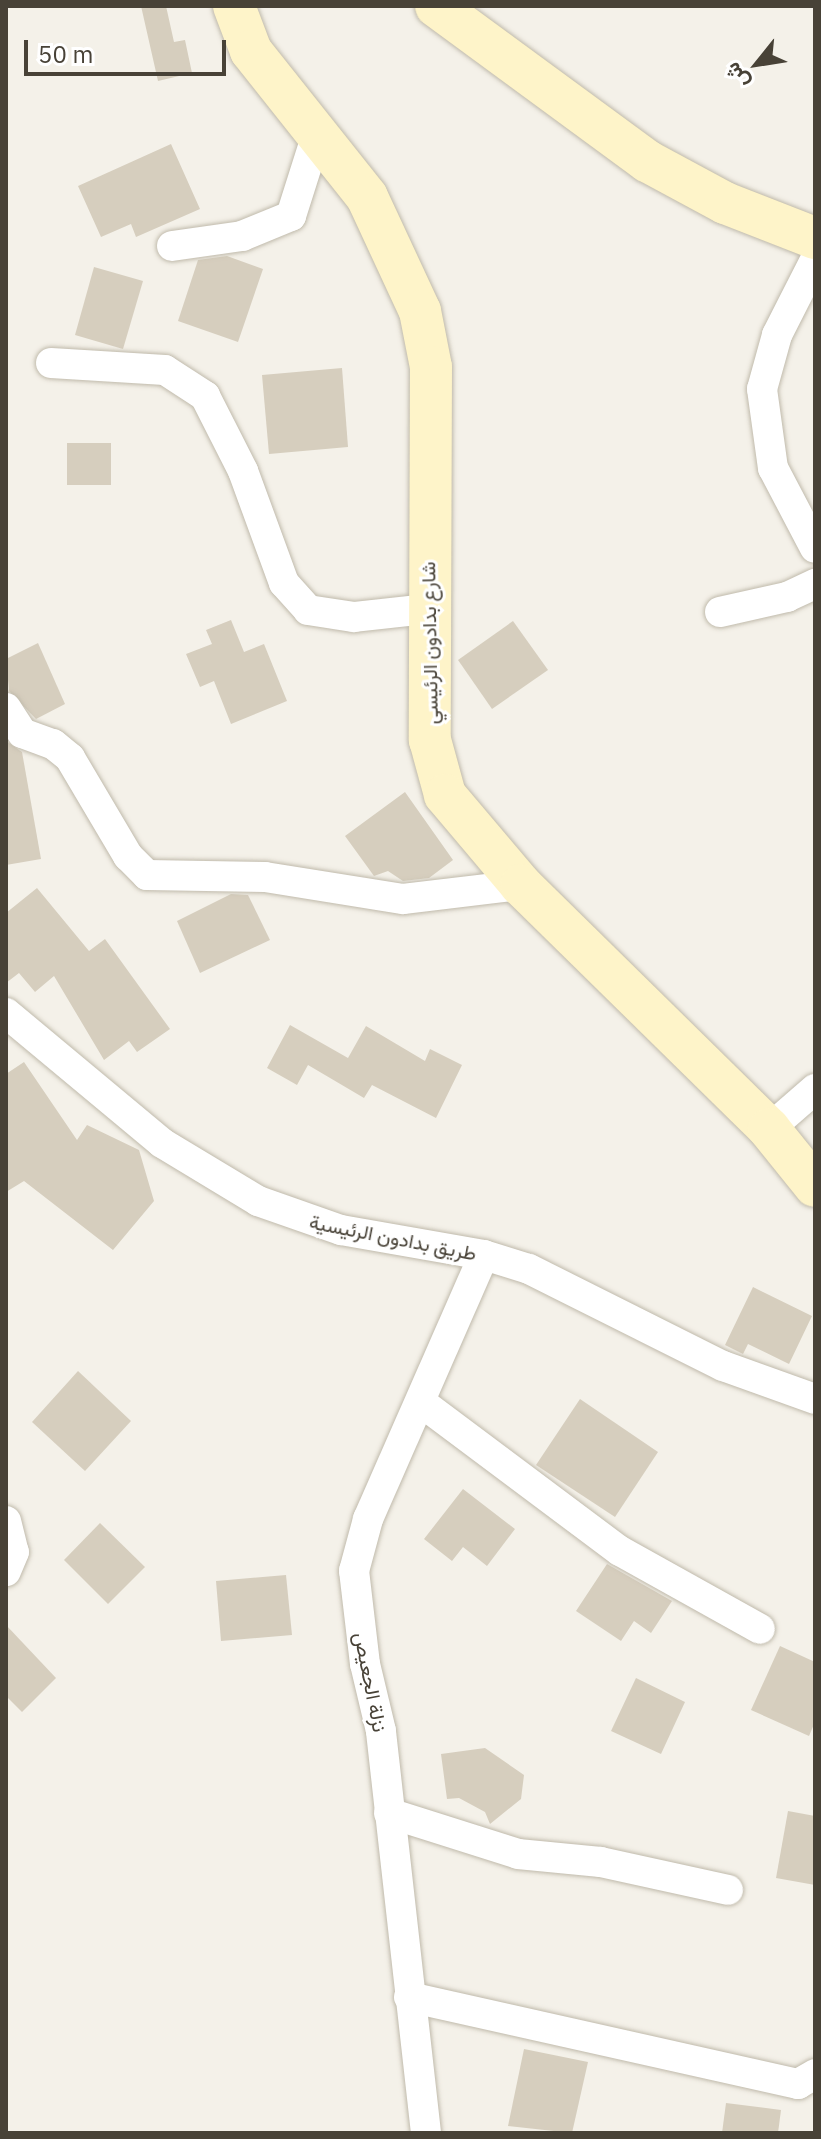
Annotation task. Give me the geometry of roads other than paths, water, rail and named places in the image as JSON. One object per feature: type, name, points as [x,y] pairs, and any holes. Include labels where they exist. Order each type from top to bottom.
[{"type":"main road","name":"شارع بدادون الرئيسي","points":[[234,6],[251,51],[367,197],[420,311],[431,367],[427,609],[430,740],[436,771],[462,819],[521,885],[769,1129],[815,1186]]},
{"type":"main road","points":[[436,6],[647,161],[725,203],[815,238]]},
{"type":"street","points":[[172,246],[226,240],[282,223],[296,207],[317,134]]},
{"type":"street","points":[[815,260],[777,335],[762,389],[773,468],[815,548]]},
{"type":"street","points":[[51,363],[165,370],[205,396],[243,471],[284,583],[308,610],[354,617],[427,609]]},
{"type":"street","points":[[720,612],[787,597],[815,584]]},
{"type":"street","points":[[6,708],[22,733],[53,744],[70,758],[128,856],[147,875],[265,877],[403,899],[521,885]]},
{"type":"street","name":"طريق بدادون الرئيسية","points":[[6,1013],[162,1143],[258,1201],[341,1230],[484,1255],[577,1290],[723,1366],[815,1399]]},
{"type":"street","points":[[769,1129],[815,1089]]},
{"type":"street","name":"نزلة الجعيص","points":[[426,2133],[389,1813],[354,1571],[368,1519],[422,1403],[484,1255]]},
{"type":"street","points":[[422,1403],[620,1551],[760,1629]]},
{"type":"street","points":[[6,1521],[14,1552],[6,1571]]},
{"type":"street","points":[[389,1813],[518,1854],[601,1862],[728,1890]]},
{"type":"street","points":[[409,1997],[798,2084],[815,2074]]}]
